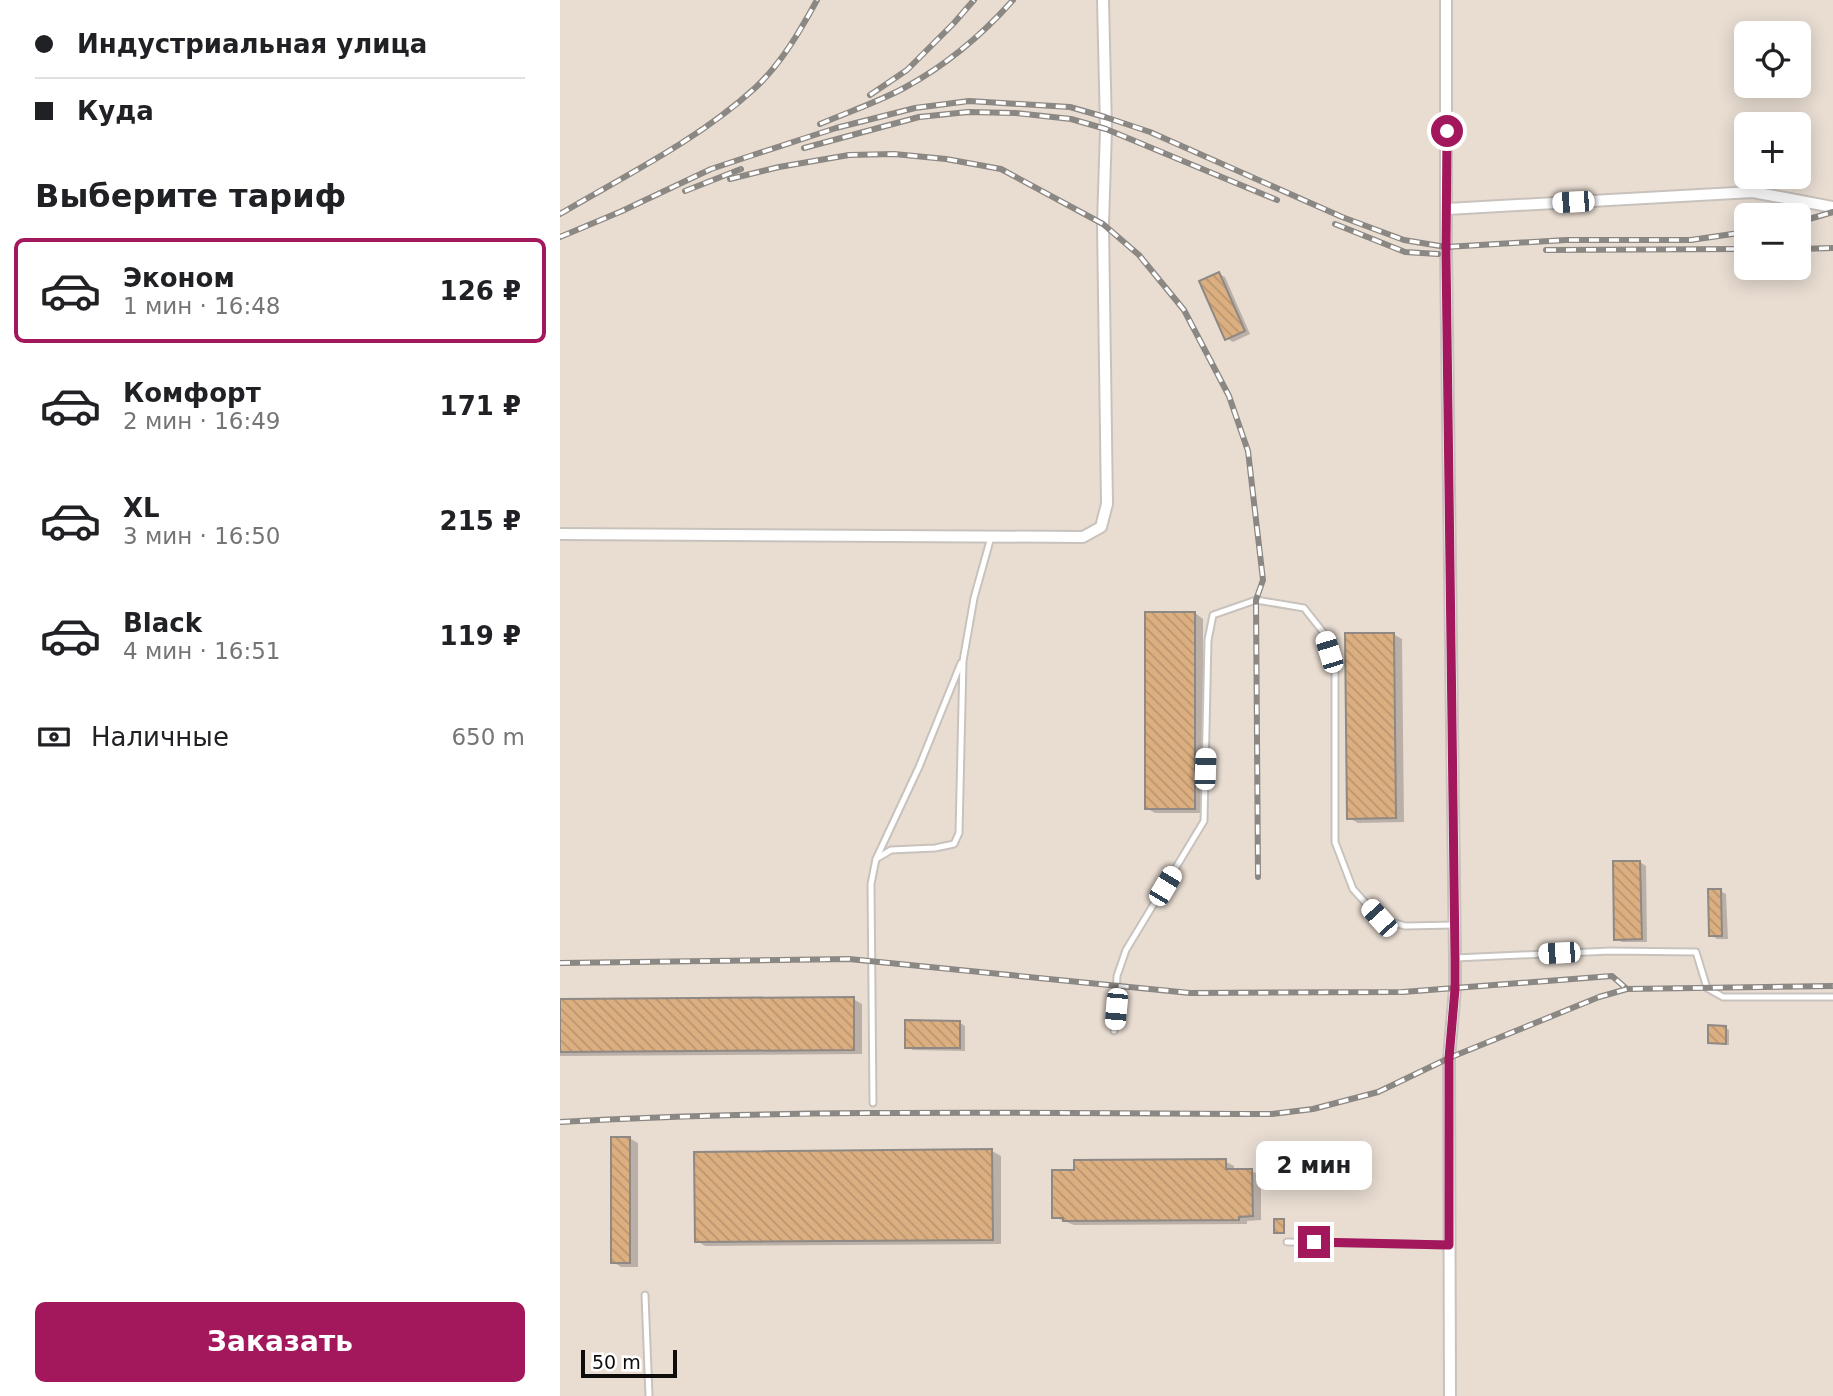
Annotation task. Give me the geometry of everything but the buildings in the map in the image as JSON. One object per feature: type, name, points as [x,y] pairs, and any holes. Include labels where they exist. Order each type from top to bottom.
[{"type":"street","points":[[560,534],[1083,537],[1101,527],[1107,504],[1103,224],[1106,129],[1102,0]]},
{"type":"street","points":[[1446,0],[1446,254],[1455,925],[1455,989],[1449,1058],[1450,1396]]},
{"type":"street","points":[[1447,209],[1753,192],[1833,207]]},
{"type":"lane","points":[[876,859],[891,850],[935,848],[954,844],[959,832],[963,660],[974,598],[991,537]]},
{"type":"lane","points":[[1114,1031],[1117,976],[1126,950],[1204,821],[1208,639],[1213,615],[1241,604],[1256,600],[1304,608],[1323,632],[1335,671],[1335,842],[1353,889],[1379,918],[1405,926],[1455,925]]},
{"type":"lane","points":[[873,1103],[871,884],[876,859],[919,767],[963,660]]},
{"type":"lane","points":[[1455,958],[1610,951],[1696,952],[1707,988],[1723,997],[1833,997]]},
{"type":"lane","points":[[1287,1242],[1449,1245]]},
{"type":"lane","points":[[645,1295],[649,1396]]},
{"type":"shaded area","points":[[560,0],[1833,0],[1833,1396],[560,1396]]},
{"type":"railway","points":[[560,214],[661,156],[733,107],[755,88],[782,58],[817,0]]},
{"type":"railway","points":[[870,95],[907,70],[974,0]]},
{"type":"railway","points":[[820,124],[894,93],[934,70],[976,37],[1013,0]]},
{"type":"railway","points":[[560,237],[711,169],[750,156],[836,128],[915,108],[969,101],[1070,107],[1105,117],[1150,132],[1342,217],[1404,240],[1446,247],[1566,240],[1691,240],[1734,234]]},
{"type":"railway","points":[[804,148],[919,117],[968,112],[1015,113],[1071,119],[1106,129],[1277,200]]},
{"type":"railway","points":[[730,179],[849,155],[894,154],[946,159],[1001,169],[1103,224],[1139,255],[1184,310],[1229,396],[1248,451],[1263,580],[1256,600],[1258,877]]},
{"type":"railway","points":[[685,191],[741,169]]},
{"type":"railway","points":[[1811,218],[1833,212]]},
{"type":"railway","points":[[1335,224],[1405,252],[1438,254]]},
{"type":"railway","points":[[1811,249],[1833,248]]},
{"type":"railway","points":[[1546,250],[1734,249]]},
{"type":"railway","points":[[560,963],[849,959],[1190,993],[1403,992],[1612,976],[1627,989],[1833,986]]},
{"type":"railway","points":[[560,1122],[827,1113],[1272,1114],[1313,1109],[1378,1092],[1449,1058],[1599,997],[1627,989]]},
{"type":"route","points":[[1314,1242],[1449,1245],[1449,1058],[1455,958],[1446,254],[1447,131]]}]
